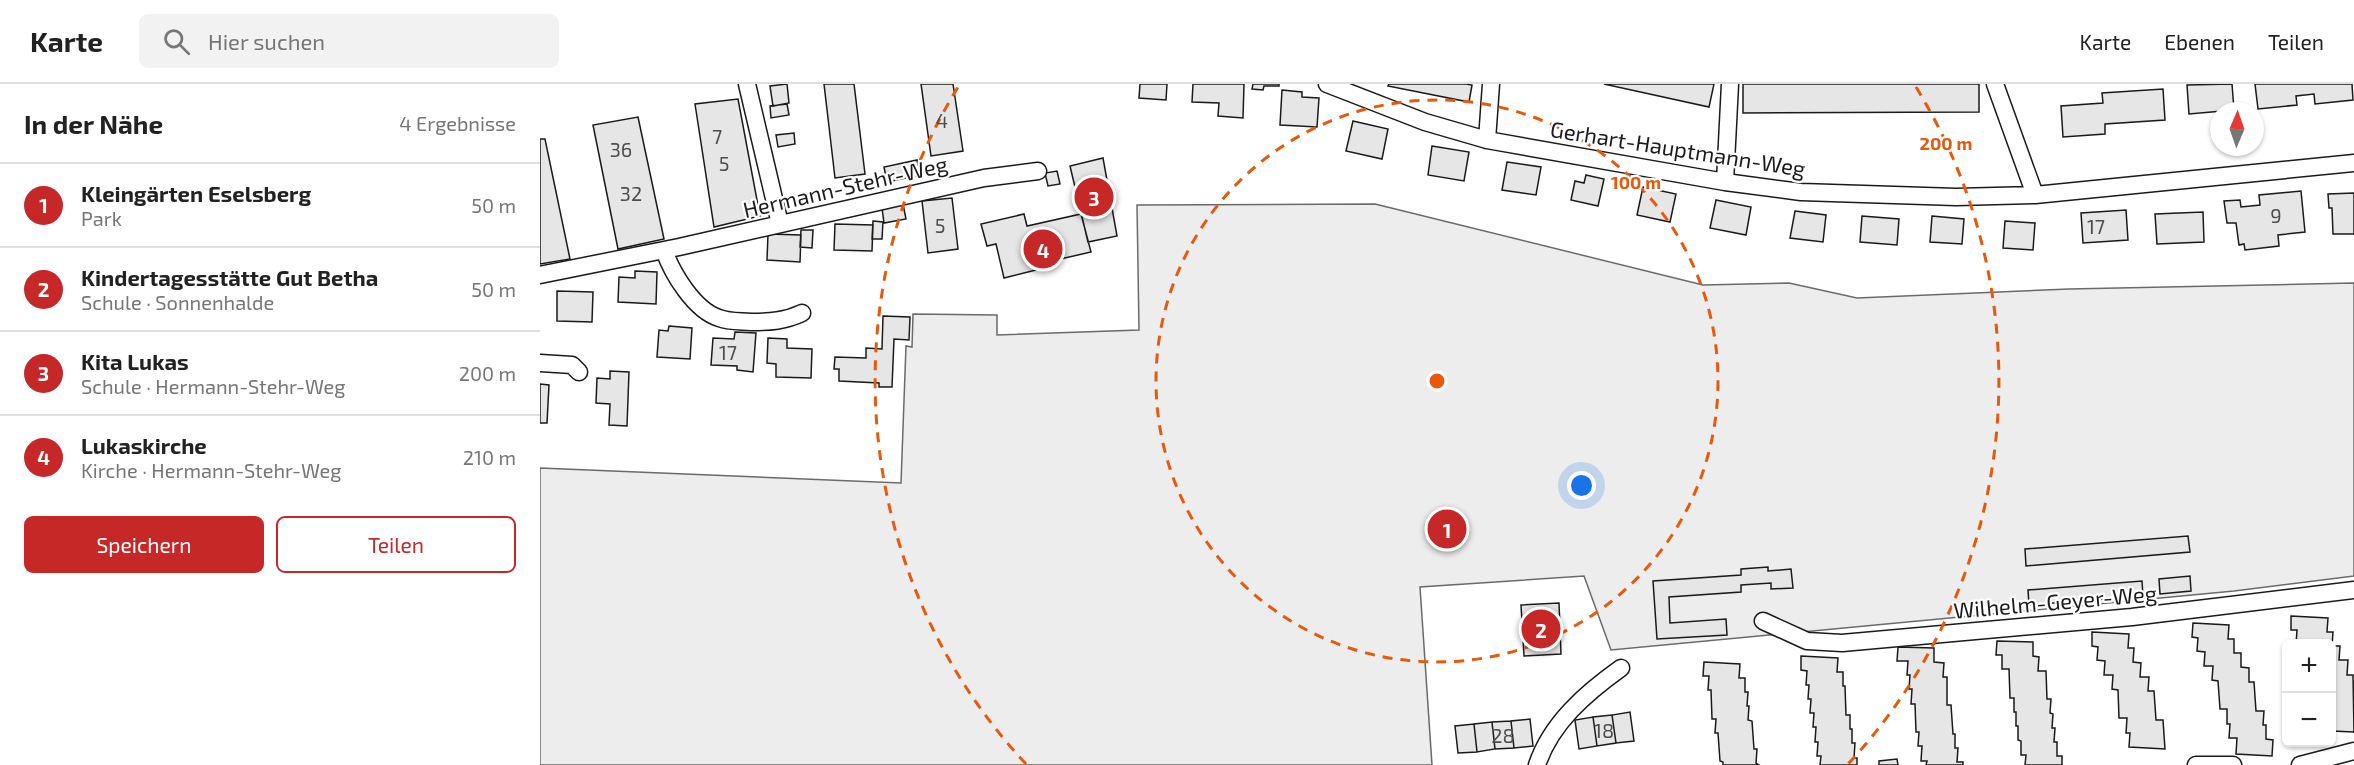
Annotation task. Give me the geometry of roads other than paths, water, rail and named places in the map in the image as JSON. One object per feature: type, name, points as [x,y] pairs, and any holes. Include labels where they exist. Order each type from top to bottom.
[{"type":"street","points":[[747,84],[780,224]]},
{"type":"street","name":"Gerhart-Hauptmann-Weg","points":[[1327,84],[1425,122],[1487,140],[1725,182],[1801,192],[1956,197],[2035,195],[2354,163]]},
{"type":"street","points":[[1487,140],[1491,84]]},
{"type":"street","points":[[1725,182],[1730,84]]},
{"type":"street","points":[[1995,84],[2035,195]]},
{"type":"street","name":"Hermann-Stehr-Weg","points":[[540,275],[664,250],[984,178],[1038,171]]},
{"type":"street","points":[[664,250],[676,277],[710,315],[721,319],[768,322],[786,320],[802,313]]},
{"type":"street","points":[[540,363],[572,365],[579,372]]},
{"type":"street","name":"Wilhelm-Geyer-Weg","points":[[1763,621],[1806,641],[1842,643],[2121,618],[2354,590]]},
{"type":"street","points":[[1537,765],[1542,750],[1554,730],[1598,685],[1621,668]]},
{"type":"street","points":[[2300,765],[2354,751]]},
{"type":"street","points":[[2196,765],[2233,765]]},
{"type":"place","name":"Kita Lukas","points":[[1094,197]]},
{"type":"place","name":"Lukaskirche","points":[[1043,249]]},
{"type":"place","name":"Kleingärten Eselsberg","points":[[1447,529]]},
{"type":"place","name":"Kindertagesstätte Gut Betha","points":[[1541,629]]}]
